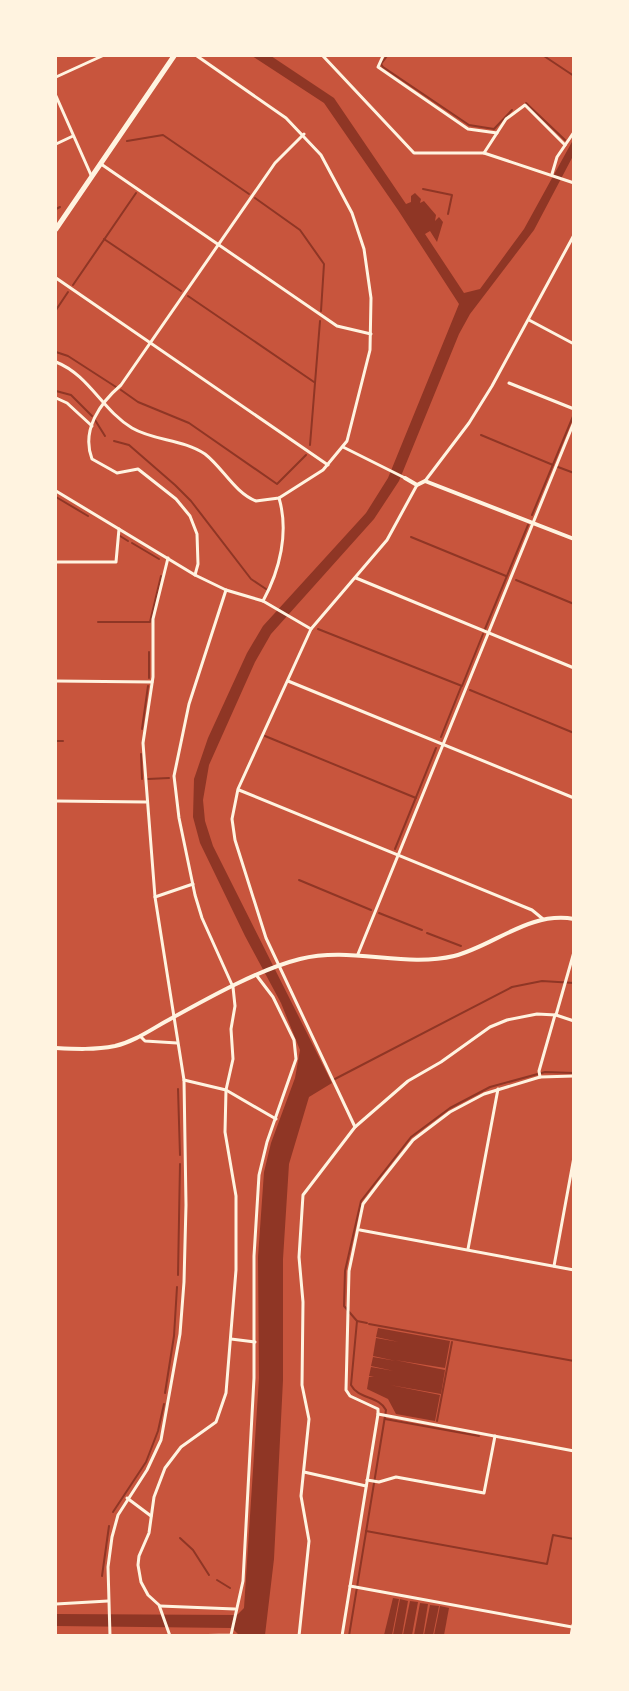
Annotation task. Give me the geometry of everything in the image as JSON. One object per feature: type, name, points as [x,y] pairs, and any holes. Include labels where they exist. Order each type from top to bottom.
[{"type":"main road","points":[[56,229],[174,56]]},
{"type":"main road","points":[[572,1635],[573,1627]]},
{"type":"street","points":[[56,77],[102,56]]},
{"type":"street","points":[[56,362],[80,376],[102,403],[134,429],[180,443],[207,455],[250,499],[256,501],[279,498],[327,465],[343,447],[357,405],[371,334],[368,271],[364,249],[352,213],[321,155],[304,134],[286,118],[197,56]]},
{"type":"street","points":[[323,56],[411,151],[423,155],[484,153],[552,174],[573,183]]},
{"type":"street","points":[[383,56],[378,67],[468,129],[497,133]]},
{"type":"street","points":[[56,96],[92,177]]},
{"type":"street","points":[[484,153],[506,119],[525,105],[565,145]]},
{"type":"street","points":[[552,174],[573,132]]},
{"type":"street","points":[[195,575],[198,564],[197,534],[190,516],[176,499],[138,469],[117,473],[92,459],[90,449],[95,411],[121,385],[151,344],[274,163],[304,134]]},
{"type":"street","points":[[56,144],[73,136]]},
{"type":"street","points":[[101,164],[337,326],[371,334]]},
{"type":"street","points":[[355,1127],[266,938],[232,828],[234,805],[238,789],[311,629],[387,540],[417,485],[425,481],[469,423],[529,320],[573,235]]},
{"type":"street","points":[[56,278],[327,465]]},
{"type":"street","points":[[529,320],[573,344]]},
{"type":"street","points":[[509,383],[573,409]]},
{"type":"street","points":[[56,398],[67,403],[92,426]]},
{"type":"street","points":[[358,954],[573,422]]},
{"type":"street","points":[[343,447],[417,485]]},
{"type":"street","points":[[425,481],[573,539]]},
{"type":"street","points":[[56,491],[195,575],[226,590],[263,601],[311,629]]},
{"type":"street","points":[[263,601],[271,586],[283,549],[279,498]]},
{"type":"street","points":[[56,562],[116,562],[119,529]]},
{"type":"street","points":[[110,1633],[108,1567],[112,1537],[118,1515],[147,1470],[161,1440],[180,1334],[186,1205],[184,1080],[172,1017],[155,897],[143,743],[152,682],[153,619],[168,558]]},
{"type":"street","points":[[356,578],[573,668]]},
{"type":"street","points":[[169,1634],[160,1606],[148,1595],[141,1582],[138,1565],[149,1533],[154,1497],[165,1468],[181,1447],[216,1422],[220,1416],[226,1393],[236,1270],[236,1196],[227,1155],[226,1090],[232,1059],[231,1029],[235,1006],[233,987],[202,918],[179,818],[174,776],[175,762],[192,696],[226,590]]},
{"type":"street","points":[[56,681],[152,682]]},
{"type":"street","points":[[288,681],[573,798]]},
{"type":"street","points":[[238,789],[532,910],[543,919]]},
{"type":"street","points":[[56,801],[146,802]]},
{"type":"street","points":[[155,897],[193,884]]},
{"type":"street","points":[[56,1048],[104,1047],[140,1036],[172,1017],[259,975],[317,955],[358,954],[429,959],[451,957],[469,952],[543,919],[573,919]]},
{"type":"street","points":[[539,1074],[573,952]]},
{"type":"street","points":[[184,1635],[231,1634],[243,1581],[255,1342],[254,1257],[259,1175],[291,1077],[296,1049],[273,997],[259,975]]},
{"type":"street","points":[[299,1635],[309,1540],[300,1496],[309,1419],[302,1385],[303,1302],[299,1257],[302,1203],[307,1187],[355,1127],[408,1081],[449,1057],[490,1027],[526,1015],[555,1015],[573,1021]]},
{"type":"street","points":[[140,1036],[145,1041],[177,1043]]},
{"type":"street","points":[[342,1635],[380,1414],[378,1409],[350,1396],[346,1390],[350,1315],[349,1271],[363,1204],[408,1145],[450,1112],[498,1089],[539,1074],[573,1077]]},
{"type":"street","points":[[184,1080],[226,1090],[276,1119]]},
{"type":"street","points":[[468,1250],[498,1089]]},
{"type":"street","points":[[554,1266],[573,1158]]},
{"type":"street","points":[[359,1230],[573,1269]]},
{"type":"street","points":[[231,1339],[255,1342]]},
{"type":"street","points":[[380,1414],[573,1451]]},
{"type":"street","points":[[368,1480],[379,1482],[396,1477],[484,1493],[495,1436]]},
{"type":"street","points":[[304,1472],[366,1486]]},
{"type":"street","points":[[127,1498],[152,1516]]},
{"type":"street","points":[[351,1586],[573,1627]]},
{"type":"street","points":[[56,1604],[108,1601]]},
{"type":"street","points":[[160,1606],[235,1611]]},
{"type":"shaded area","points":[[252,56],[271,56],[334,98],[406,204],[411,202],[411,196],[415,193],[421,199],[420,203],[424,201],[436,215],[435,221],[439,217],[443,222],[437,242],[430,231],[425,234],[464,293],[480,289],[524,229],[573,140],[573,156],[534,230],[470,314],[459,334],[399,481],[374,519],[271,634],[255,662],[209,765],[203,800],[205,821],[213,846],[332,1083],[309,1097],[289,1164],[283,1259],[283,1380],[274,1559],[265,1635],[239,1635],[232,1628],[56,1626],[56,1614],[237,1615],[244,1608],[259,1378],[258,1257],[264,1172],[271,1143],[295,1078],[300,1050],[281,1003],[245,936],[200,843],[193,817],[194,779],[208,738],[247,653],[263,626],[366,513],[388,478],[459,304],[324,103]]},
{"type":"shaded area","points":[[378,1328],[450,1341],[445,1368],[395,1360],[445,1370],[441,1394],[390,1385],[440,1395],[435,1421],[396,1414],[388,1399],[367,1389],[369,1377],[374,1377],[369,1376],[371,1367],[394,1371],[371,1366],[373,1357],[396,1361],[373,1356],[376,1338],[399,1342],[376,1337]]},
{"type":"shaded area","points":[[393,1598],[399,1599],[392,1635],[384,1635]]},
{"type":"shaded area","points":[[400,1599],[408,1601],[402,1635],[393,1635]]},
{"type":"shaded area","points":[[410,1601],[418,1602],[412,1635],[403,1635]]},
{"type":"shaded area","points":[[420,1603],[428,1604],[423,1635],[414,1635]]},
{"type":"shaded area","points":[[430,1605],[439,1606],[433,1635],[424,1635]]},
{"type":"shaded area","points":[[440,1606],[449,1608],[444,1635],[434,1635]]},
{"type":"waterway","points":[[387,56],[381,64],[383,67],[469,125],[494,129],[512,110]]},
{"type":"waterway","points":[[544,56],[574,76]]},
{"type":"waterway","points":[[526,103],[565,140]]},
{"type":"waterway","points":[[127,141],[163,135],[249,194]]},
{"type":"waterway","points":[[423,189],[452,195],[448,214]]},
{"type":"waterway","points":[[73,285],[136,193]]},
{"type":"waterway","points":[[255,198],[300,230],[324,264],[321,311]]},
{"type":"waterway","points":[[56,209],[60,207]]},
{"type":"waterway","points":[[104,239],[181,291]]},
{"type":"waterway","points":[[56,310],[68,292]]},
{"type":"waterway","points":[[188,296],[314,382]]},
{"type":"waterway","points":[[310,445],[320,321]]},
{"type":"waterway","points":[[56,352],[68,356],[116,387]]},
{"type":"waterway","points":[[121,390],[138,402],[189,423],[277,484],[306,455]]},
{"type":"waterway","points":[[56,391],[71,395],[92,416]]},
{"type":"waterway","points":[[532,515],[574,414]]},
{"type":"waterway","points":[[95,420],[105,436]]},
{"type":"waterway","points":[[481,435],[553,465]]},
{"type":"waterway","points":[[114,441],[129,445],[175,485],[191,501],[251,579],[266,589]]},
{"type":"waterway","points":[[558,467],[574,473]]},
{"type":"waterway","points":[[56,497],[88,516]]},
{"type":"waterway","points":[[485,629],[528,525]]},
{"type":"waterway","points":[[120,536],[128,541]]},
{"type":"waterway","points":[[411,537],[506,576]]},
{"type":"waterway","points":[[132,543],[159,559]]},
{"type":"waterway","points":[[98,622],[150,622],[161,576]]},
{"type":"waterway","points":[[516,580],[574,604]]},
{"type":"waterway","points":[[318,629],[462,686],[483,634]]},
{"type":"waterway","points":[[149,652],[149,678]]},
{"type":"waterway","points":[[142,729],[148,686]]},
{"type":"waterway","points":[[441,737],[461,687]]},
{"type":"waterway","points":[[470,690],[574,733]]},
{"type":"waterway","points":[[265,736],[416,798]]},
{"type":"waterway","points":[[56,741],[63,741]]},
{"type":"waterway","points":[[395,849],[436,748]]},
{"type":"waterway","points":[[141,754],[142,779]]},
{"type":"waterway","points":[[148,779],[169,778]]},
{"type":"waterway","points":[[299,880],[371,910]]},
{"type":"waterway","points":[[379,913],[422,930]]},
{"type":"waterway","points":[[427,933],[461,946]]},
{"type":"waterway","points":[[333,1080],[512,987],[542,981],[574,983]]},
{"type":"waterway","points":[[349,1636],[386,1410],[379,1402],[358,1393],[351,1385],[357,1321],[344,1306],[345,1271],[361,1201],[411,1137],[450,1108],[490,1087],[545,1072],[574,1073]]},
{"type":"waterway","points":[[178,1089],[180,1155]]},
{"type":"waterway","points":[[178,1275],[180,1164]]},
{"type":"waterway","points":[[165,1393],[174,1336],[177,1287]]},
{"type":"waterway","points":[[357,1321],[367,1323]]},
{"type":"waterway","points":[[369,1324],[574,1361]]},
{"type":"waterway","points":[[437,1421],[452,1342]]},
{"type":"waterway","points":[[113,1512],[146,1462],[158,1431],[164,1404]]},
{"type":"waterway","points":[[385,1419],[479,1436]]},
{"type":"waterway","points":[[102,1576],[109,1526]]},
{"type":"waterway","points":[[366,1531],[547,1564],[553,1535],[574,1539]]},
{"type":"waterway","points":[[180,1538],[193,1550],[209,1575]]},
{"type":"waterway","points":[[217,1580],[230,1588]]}]
